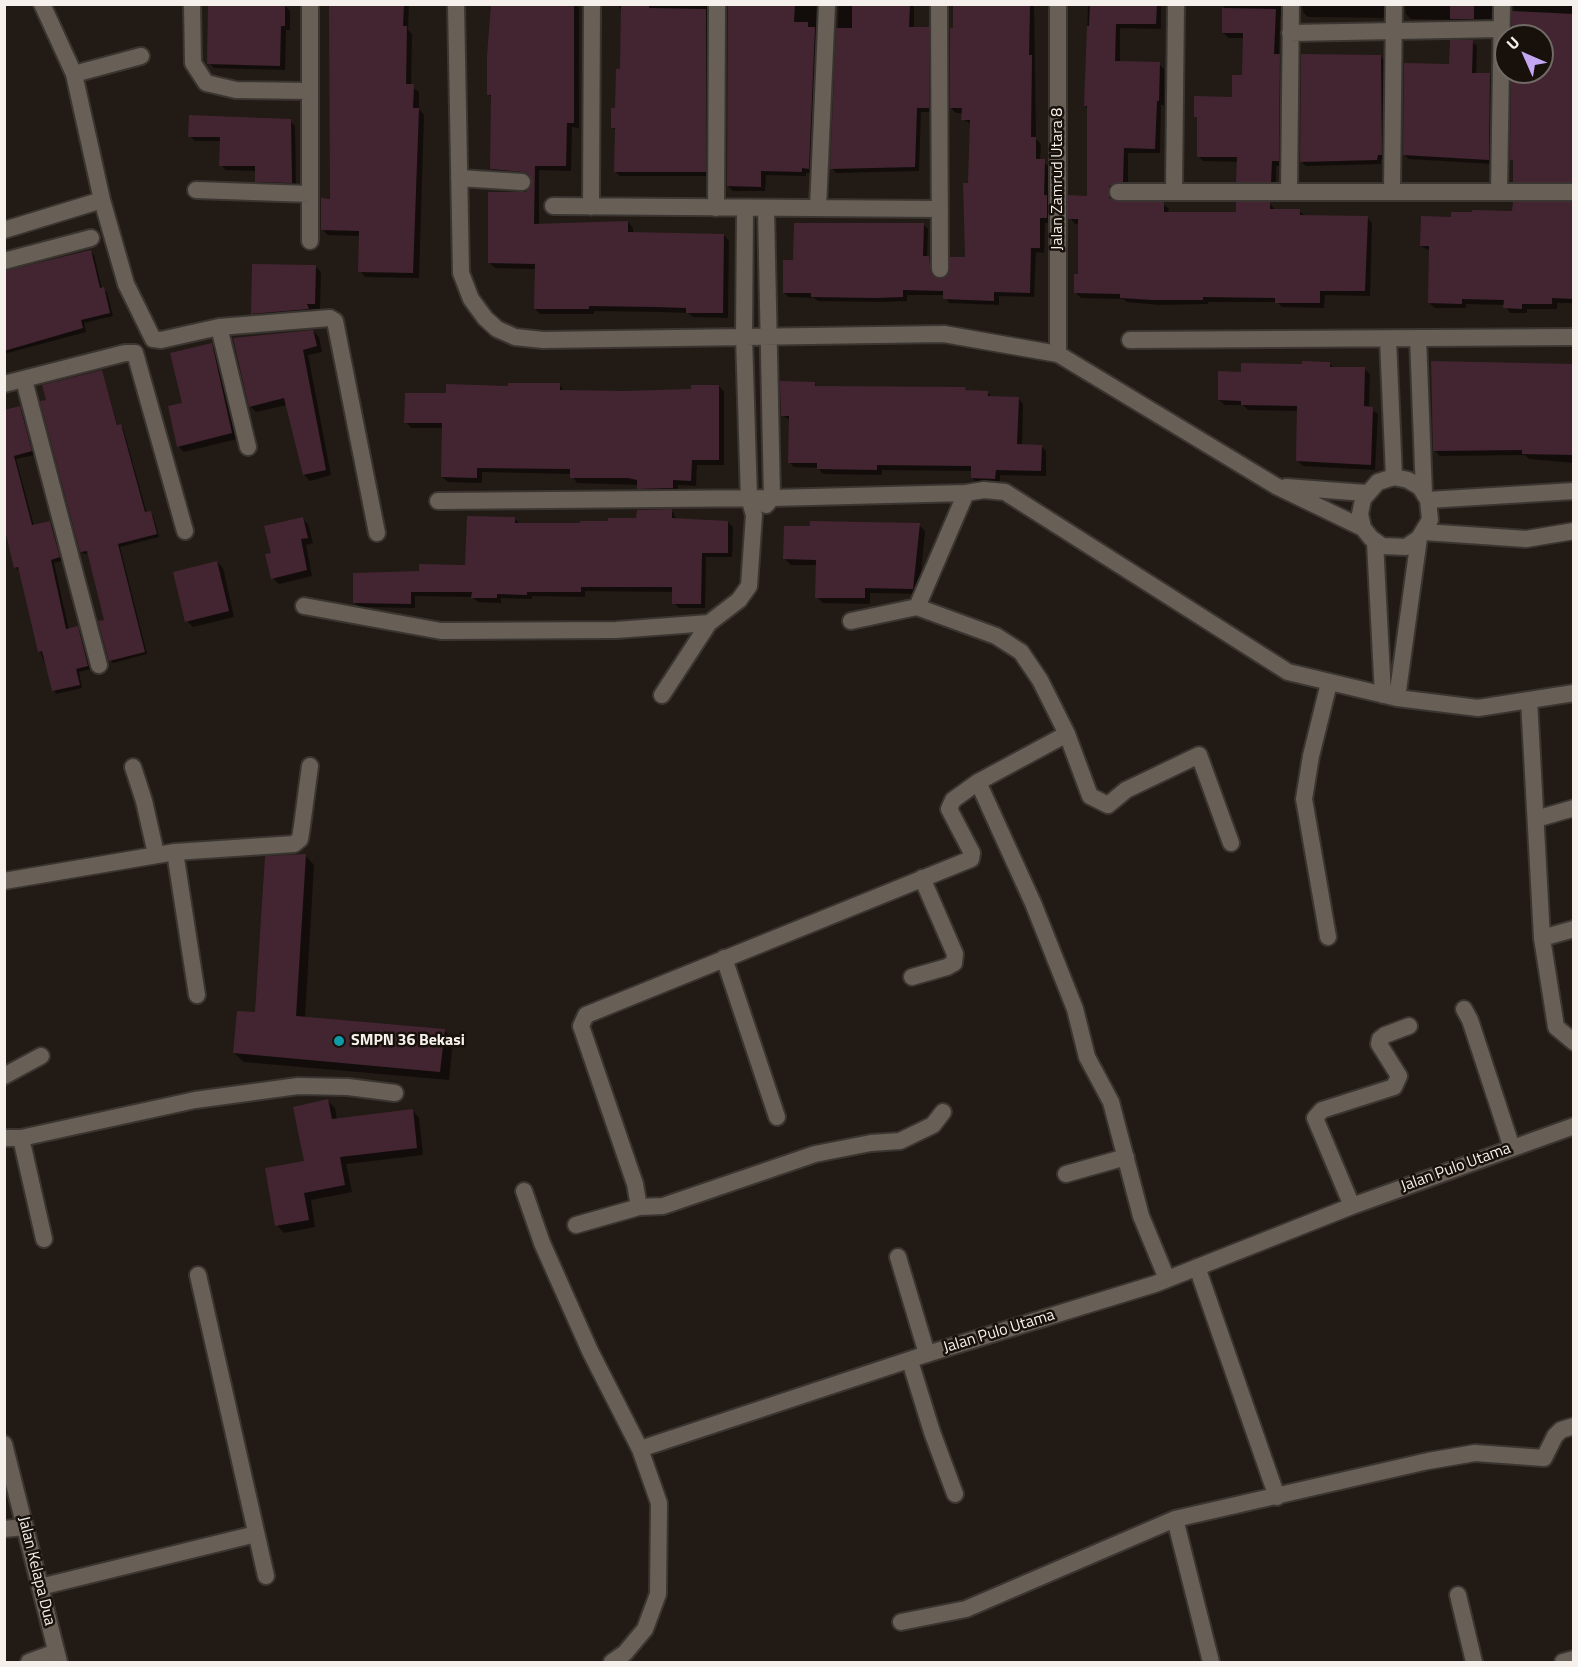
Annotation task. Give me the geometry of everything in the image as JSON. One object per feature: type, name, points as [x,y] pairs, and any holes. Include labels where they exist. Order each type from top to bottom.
[{"type":"street","points":[[42,4],[74,74],[102,200],[126,284],[153,339],[161,340],[219,327],[330,318],[335,321],[339,326],[377,533]]},
{"type":"street","points":[[192,4],[193,63],[206,83],[236,90],[310,92]]},
{"type":"street","points":[[310,4],[310,241]]},
{"type":"street","points":[[456,4],[461,273],[471,299],[485,318],[497,329],[515,338],[543,340],[944,334],[1058,354],[1276,486],[1363,528],[1375,542],[1398,548],[1422,535],[1526,539],[1574,531]]},
{"type":"street","points":[[591,207],[592,4]]},
{"type":"street","points":[[716,208],[717,4]]},
{"type":"street","points":[[818,208],[827,4]]},
{"type":"street","points":[[939,4],[940,269]]},
{"type":"street","name":"Jalan Zamrud Utara 8","points":[[1058,4],[1058,354]]},
{"type":"street","points":[[1173,192],[1176,4]]},
{"type":"street","points":[[1289,192],[1291,4]]},
{"type":"street","points":[[1392,192],[1394,4]]},
{"type":"street","points":[[1501,24],[1502,4]]},
{"type":"street","points":[[1290,33],[1494,29]]},
{"type":"street","points":[[74,74],[141,56]]},
{"type":"street","points":[[1499,192],[1500,84]]},
{"type":"street","points":[[459,178],[522,182]]},
{"type":"street","points":[[196,190],[309,194]]},
{"type":"street","points":[[1118,192],[1574,192]]},
{"type":"street","points":[[4,230],[102,200]]},
{"type":"street","points":[[553,206],[940,209]]},
{"type":"street","points":[[662,695],[709,623],[739,600],[749,586],[754,515],[749,498],[744,337],[745,208]]},
{"type":"street","points":[[754,515],[772,498],[766,208]]},
{"type":"street","points":[[4,261],[91,238]]},
{"type":"street","points":[[219,327],[248,447]]},
{"type":"street","points":[[1130,340],[1574,337]]},
{"type":"street","points":[[1390,696],[1422,535],[1430,520],[1426,496],[1418,338]]},
{"type":"street","points":[[1388,339],[1394,477]]},
{"type":"street","points":[[4,384],[125,353],[135,353],[185,531]]},
{"type":"street","points":[[24,380],[99,664]]},
{"type":"street","points":[[1363,528],[1360,514],[1366,493],[1378,482],[1394,477],[1408,480],[1426,496],[1574,491]]},
{"type":"street","points":[[1276,486],[1366,493]]},
{"type":"street","points":[[438,501],[772,498],[966,493],[984,490],[1005,492],[1288,672],[1390,696],[1478,708],[1574,693]]},
{"type":"street","points":[[917,607],[966,493]]},
{"type":"street","points":[[1375,542],[1390,696]]},
{"type":"street","points":[[304,606],[441,631],[616,630],[709,623]]},
{"type":"street","points":[[851,621],[917,607],[996,636],[1021,652],[1040,680],[1067,734],[1090,796],[1108,805],[1126,790],[1199,755],[1232,843]]},
{"type":"street","points":[[1328,937],[1304,799],[1311,756],[1329,683]]},
{"type":"street","points":[[1529,700],[1542,938],[1556,1027],[1574,1042]]},
{"type":"street","points":[[639,1207],[635,1184],[581,1026],[586,1016],[973,856],[950,805],[978,782],[1067,734]]},
{"type":"street","points":[[4,881],[156,854],[298,843],[310,766]]},
{"type":"street","points":[[133,767],[144,801],[156,854]]},
{"type":"street","points":[[978,782],[1033,903],[1075,1009],[1087,1057],[1106,1089],[1141,1216],[1167,1279]]},
{"type":"street","points":[[1536,819],[1574,808]]},
{"type":"street","points":[[175,852],[197,995]]},
{"type":"street","points":[[912,977],[947,967],[954,963],[955,954],[922,878]]},
{"type":"street","points":[[1542,938],[1574,929]]},
{"type":"street","points":[[724,958],[777,1118]]},
{"type":"street","points":[[1464,1009],[1470,1020],[1512,1148]]},
{"type":"street","points":[[1352,1206],[1315,1118],[1322,1110],[1394,1087],[1399,1076],[1379,1044],[1380,1039],[1410,1026]]},
{"type":"street","points":[[4,1076],[41,1056]]},
{"type":"street","points":[[44,1239],[13,1138],[195,1100],[298,1086],[348,1087],[395,1093]]},
{"type":"street","points":[[576,1225],[639,1207],[663,1206],[815,1154],[900,1141],[933,1125],[943,1112]]},
{"type":"street","name":"Jalan Pulo Utama","points":[[640,1449],[927,1354],[1167,1279],[1352,1206],[1573,1126]]},
{"type":"street","points":[[1066,1174],[1126,1157]]},
{"type":"street","points":[[524,1191],[542,1243],[590,1350],[640,1449],[659,1503],[658,1594],[645,1629],[622,1659]]},
{"type":"street","points":[[898,1257],[927,1354]]},
{"type":"street","points":[[1197,1267],[1277,1497]]},
{"type":"street","points":[[198,1275],[266,1576]]},
{"type":"street","points":[[910,1361],[932,1432],[956,1494]]},
{"type":"street","points":[[901,1623],[966,1609],[1175,1520],[1428,1461],[1475,1453],[1544,1458],[1555,1436],[1561,1430],[1574,1426]]},
{"type":"street","name":"Jalan Kelapa Dua","points":[[4,1444],[58,1657]]},
{"type":"street","points":[[1175,1520],[1211,1662]]},
{"type":"street","points":[[4,1529],[25,1527]]},
{"type":"street","points":[[40,1587],[256,1534]]},
{"type":"street","points":[[1458,1595],[1474,1662]]},
{"type":"street","points":[[29,1662],[58,1657]]},
{"type":"street","points":[[1563,1662],[1574,1659]]},
{"type":"building","points":[[208,4],[285,5],[285,26],[281,26],[280,66],[207,64]]},
{"type":"building","points":[[329,4],[404,4],[403,26],[407,26],[406,84],[414,84],[413,108],[419,108],[413,273],[358,272],[359,231],[321,230],[321,198],[330,199]]},
{"type":"building","points":[[491,4],[574,4],[574,123],[567,123],[566,166],[535,166],[534,224],[628,221],[628,232],[724,234],[723,313],[686,313],[686,308],[655,307],[589,306],[589,309],[534,309],[535,264],[488,263],[488,192],[526,192],[532,182],[528,174],[523,172],[490,169],[491,95],[487,95],[487,56]]},
{"type":"building","points":[[621,4],[649,4],[649,8],[706,9],[706,172],[614,172],[615,128],[611,128],[611,108],[615,108],[616,69],[620,69]]},
{"type":"building","points":[[728,4],[795,4],[794,22],[808,22],[808,27],[815,27],[809,169],[802,168],[802,172],[761,171],[761,187],[727,186]]},
{"type":"building","points":[[852,4],[910,4],[909,27],[929,27],[929,108],[917,108],[915,167],[830,169],[836,28],[852,28]]},
{"type":"building","points":[[953,4],[1030,4],[1031,137],[1036,137],[1036,159],[1045,159],[1044,195],[1047,195],[1047,218],[1040,218],[1040,248],[1031,248],[1030,293],[994,292],[994,301],[943,299],[943,291],[903,290],[903,297],[876,298],[811,297],[811,293],[783,293],[783,260],[793,260],[794,223],[924,223],[923,256],[929,256],[931,274],[939,279],[949,274],[950,257],[965,257],[963,183],[968,183],[970,120],[961,120],[962,108],[950,108],[950,28],[953,28]]},
{"type":"building","points":[[1090,4],[1157,4],[1156,24],[1116,24],[1115,61],[1160,62],[1159,101],[1157,101],[1155,149],[1124,148],[1123,182],[1109,186],[1109,198],[1118,202],[1164,202],[1164,212],[1236,212],[1236,202],[1270,202],[1270,209],[1300,209],[1300,215],[1368,216],[1365,291],[1320,291],[1320,303],[1275,303],[1275,298],[1203,297],[1203,300],[1153,300],[1120,298],[1120,294],[1074,293],[1074,274],[1078,274],[1078,219],[1068,219],[1068,195],[1087,196],[1087,106],[1084,106]]},
{"type":"building","points":[[1450,4],[1474,4],[1474,19],[1450,19]]},
{"type":"building","points":[[1222,8],[1276,9],[1274,54],[1280,54],[1279,161],[1272,161],[1271,182],[1236,182],[1237,157],[1197,157],[1197,117],[1194,117],[1194,96],[1232,97],[1232,75],[1242,75],[1243,33],[1222,33]]},
{"type":"building","points":[[1512,11],[1574,14],[1574,182],[1513,182],[1513,160],[1510,160],[1511,84],[1554,84],[1554,24],[1512,24]]},
{"type":"building","points":[[1450,40],[1473,40],[1472,73],[1490,73],[1489,160],[1403,155],[1404,63],[1449,64]]},
{"type":"building","points":[[1301,54],[1381,55],[1382,155],[1378,155],[1377,160],[1300,162]]},
{"type":"building","points":[[189,115],[291,119],[292,183],[255,182],[255,166],[219,166],[220,137],[188,137]]},
{"type":"building","points":[[1513,202],[1574,202],[1574,299],[1552,298],[1552,304],[1522,304],[1522,309],[1503,308],[1504,300],[1462,299],[1462,304],[1428,303],[1429,246],[1420,246],[1421,216],[1451,217],[1451,212],[1472,212],[1472,210],[1512,211]]},
{"type":"building","points":[[91,250],[100,288],[104,287],[110,313],[81,320],[83,328],[4,351],[4,271]]},
{"type":"building","points":[[252,264],[316,265],[315,304],[307,304],[309,309],[251,314]]},
{"type":"building","points":[[313,330],[317,346],[303,350],[326,470],[303,475],[284,398],[249,407],[233,338]]},
{"type":"building","points":[[212,343],[232,433],[177,447],[168,406],[182,403],[170,353]]},
{"type":"building","points":[[1302,361],[1330,362],[1330,367],[1365,367],[1364,406],[1373,407],[1371,465],[1296,461],[1297,406],[1241,405],[1241,401],[1218,400],[1218,371],[1241,372],[1241,363],[1302,364]]},
{"type":"building","points":[[1431,361],[1574,364],[1574,455],[1522,454],[1522,450],[1433,451]]},
{"type":"building","points":[[102,370],[117,425],[121,424],[145,512],[151,511],[157,534],[118,544],[145,652],[109,661],[98,621],[104,620],[87,551],[80,552],[40,401],[46,400],[42,385]]},
{"type":"building","points":[[780,381],[815,382],[815,386],[966,387],[965,390],[988,391],[988,396],[1019,397],[1017,444],[1042,445],[1041,471],[996,470],[995,479],[971,478],[971,466],[877,465],[877,470],[817,469],[817,463],[788,463],[789,416],[781,416]]},
{"type":"building","points":[[508,383],[560,383],[560,390],[625,391],[691,389],[691,385],[719,385],[719,460],[692,460],[691,481],[673,480],[673,488],[637,489],[637,480],[628,478],[570,478],[570,469],[477,468],[477,478],[441,477],[442,423],[404,423],[405,393],[446,393],[446,384],[508,386]]},
{"type":"building","points":[[20,406],[32,451],[14,456],[32,525],[50,521],[60,557],[51,560],[66,629],[78,626],[88,666],[76,669],[80,685],[52,691],[42,651],[38,652],[18,567],[14,568],[4,527],[4,410]]},
{"type":"building","points":[[672,509],[672,518],[728,521],[728,553],[702,553],[701,604],[672,604],[672,587],[581,587],[581,592],[497,594],[497,598],[471,598],[472,592],[411,592],[411,604],[353,603],[353,573],[419,571],[419,564],[465,565],[467,516],[515,517],[515,523],[580,523],[580,521],[608,521],[608,518],[636,518],[637,510]]},
{"type":"building","points":[[303,517],[308,538],[301,539],[307,570],[271,579],[265,554],[271,553],[264,526]]},
{"type":"building","points":[[810,521],[920,523],[913,589],[865,588],[865,598],[815,598],[816,560],[783,559],[784,526],[810,526]]},
{"type":"building","points":[[217,561],[229,611],[185,622],[173,572]]},
{"type":"building","points":[[306,854],[296,1016],[445,1029],[440,1072],[233,1053],[237,1011],[255,1012],[265,856]]},
{"type":"building","points":[[328,1099],[332,1119],[413,1109],[417,1148],[340,1157],[345,1185],[304,1193],[309,1220],[275,1226],[265,1168],[304,1161],[293,1107]]},
{"type":"place","name":"SMPN 36 Bekasi","points":[[339,1041]]}]
